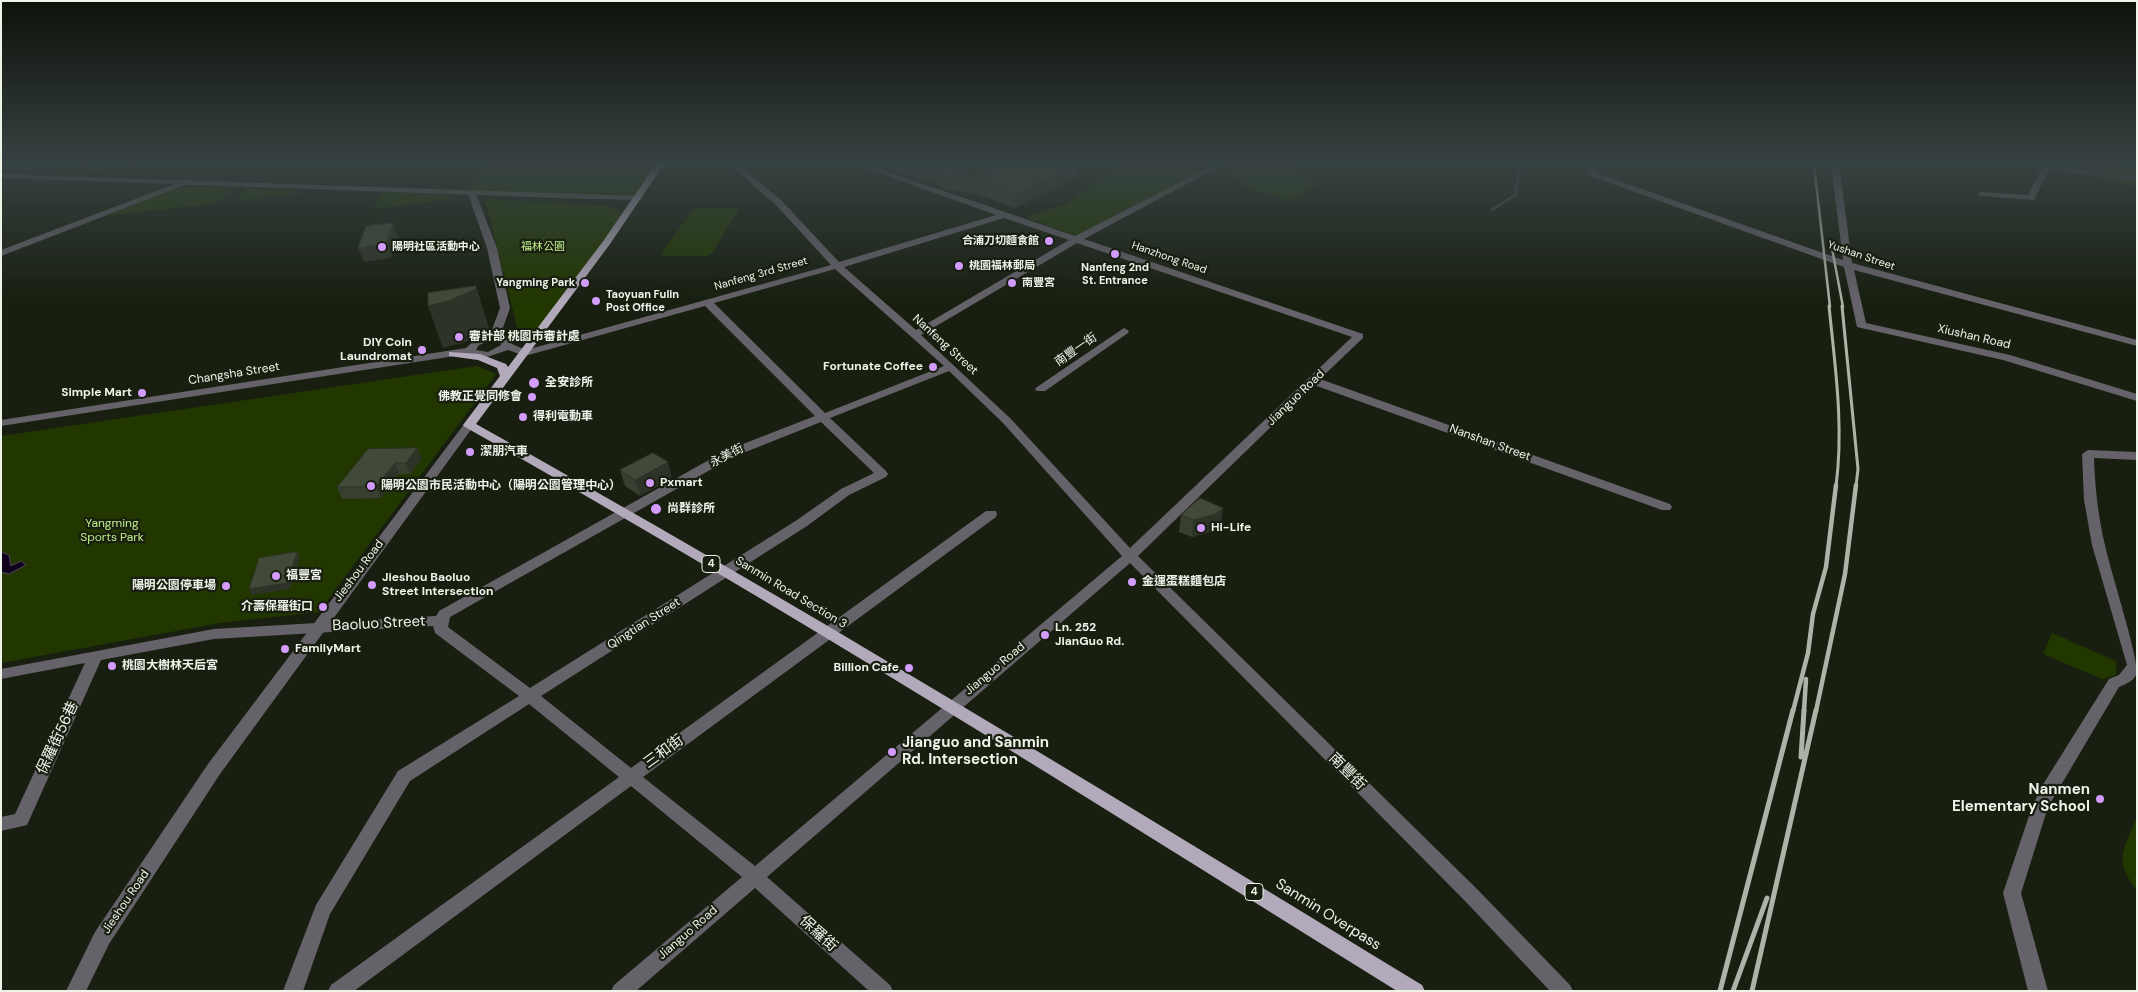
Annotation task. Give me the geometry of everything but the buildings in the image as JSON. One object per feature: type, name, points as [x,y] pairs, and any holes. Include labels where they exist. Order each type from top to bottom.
[{"type":"main road","name":"Jieshou Road","points":[[468,425],[505,375],[525,353],[630,210]]},
{"type":"main road","points":[[453,354],[480,357],[502,366],[505,375]]},
{"type":"main road","name":"Sanmin Road Section 3","points":[[468,425],[625,512],[1093,793]]},
{"type":"main road","name":"Sanmin Overpass","points":[[1093,793],[1415,991]]},
{"type":"street","points":[[1,253],[115,210]]},
{"type":"street","points":[[478,210],[492,248],[505,308],[494,338],[505,340],[507,346],[525,353]]},
{"type":"street","name":"Nanfeng Street","points":[[786,210],[837,266],[951,367],[1015,429],[1053,474],[1130,556]]},
{"type":"street","name":"Hanzhong Road","points":[[988,210],[1359,336]]},
{"type":"street","points":[[915,335],[1076,239],[1131,210]]},
{"type":"street","name":"Yushan Street","points":[[1695,210],[1865,272],[2137,343]]},
{"type":"street","points":[[1841,210],[1848,265]]},
{"type":"street","name":"Nanfeng 3rd Street","points":[[525,353],[837,266],[1004,216]]},
{"type":"street","name":"Xiushan Road","points":[[1848,265],[1861,324],[2006,357],[2137,398]]},
{"type":"street","name":"Qingtian Street","points":[[293,991],[322,911],[404,776],[802,523],[845,492],[882,474],[707,302]]},
{"type":"street","name":"南豐一街","points":[[1041,389],[1124,331]]},
{"type":"street","name":"Jianguo Road","points":[[621,991],[1130,556],[1359,336]]},
{"type":"street","name":"Changsha Street","points":[[470,351],[470,348],[479,341],[494,338]]},
{"type":"street","name":"Changsha Street","points":[[1,423],[470,351],[473,354],[487,355],[507,346]]},
{"type":"street","name":"永美街","points":[[442,621],[444,614],[729,454],[821,416],[951,367]]},
{"type":"street","name":"Nanshan Street","points":[[1314,381],[1666,507]]},
{"type":"street","name":"Jieshou Road","points":[[76,991],[102,938],[198,793],[468,425]]},
{"type":"street","points":[[2038,991],[2030,956],[2014,908],[2012,893],[2040,807],[2048,791],[2114,683],[2124,679],[2136,667],[2101,564],[2092,522],[2088,454],[2137,456]]},
{"type":"street","name":"三和街","points":[[338,991],[990,514]]},
{"type":"street","name":"南豐街","points":[[1130,556],[1465,889],[1563,991]]},
{"type":"street","name":"Baoluo Street","points":[[1,674],[214,634],[319,626],[442,621],[440,629],[530,696],[754,876]]},
{"type":"street","name":"保羅街56巷","points":[[1,824],[21,820],[96,656]]},
{"type":"street","name":"保羅街","points":[[754,876],[883,991]]},
{"type":"green space","points":[[119,210],[155,210],[105,216]]},
{"type":"green space","name":"福林公園","points":[[488,210],[618,210],[623,213],[541,329],[519,335]]},
{"type":"green space","points":[[694,210],[738,211],[712,253],[706,256],[665,256],[661,254]]},
{"type":"green space","points":[[1048,210],[1125,210],[1076,236],[1026,217]]},
{"type":"green space","name":"Yangming Sports Park","points":[[477,366],[496,374],[319,612],[220,623],[1,663],[1,436]]},
{"type":"green space","points":[[2052,633],[2116,661],[2116,675],[2102,679],[2043,654]]},
{"type":"green space","points":[[2137,817],[2137,890],[2125,870],[2123,854]]},
{"type":"shaded area","points":[[1,552],[9,555],[11,566],[21,561],[26,565],[9,574],[1,572]]},
{"type":"railway","points":[[1819,210],[1830,307]]},
{"type":"railway","points":[[1831,243],[1843,307]]},
{"type":"railway","points":[[1829,306],[1839,418],[1836,486]]},
{"type":"railway","points":[[1842,306],[1858,469],[1856,486]]},
{"type":"railway","points":[[1793,711],[1808,653],[1813,614],[1826,567],[1836,485]]},
{"type":"railway","points":[[1816,711],[1845,574],[1856,485]]},
{"type":"railway","points":[[1804,711],[1806,679]]},
{"type":"railway","points":[[1720,991],[1793,710]]},
{"type":"railway","points":[[1801,757],[1804,710]]},
{"type":"railway","points":[[1752,991],[1816,710]]},
{"type":"railway","points":[[1733,991],[1767,898]]},
{"type":"place","name":"合浦刀切麵食館","points":[[1049,241]]},
{"type":"place","name":"陽明社區活動中心","points":[[382,247]]},
{"type":"place","name":"Nanfeng 2nd St. Entrance","points":[[1115,254]]},
{"type":"place","name":"桃園福林郵局","points":[[959,266]]},
{"type":"place","name":"Yangming Park","points":[[585,283]]},
{"type":"place","name":"南豐宮","points":[[1012,283]]},
{"type":"place","name":"Taoyuan Fulin Post Office","points":[[596,301]]},
{"type":"place","name":"審計部 桃園市審計處","points":[[459,337]]},
{"type":"place","name":"DIY Coin Laundromat","points":[[422,350]]},
{"type":"place","name":"Fortunate Coffee","points":[[933,367]]},
{"type":"place","name":"全安診所","points":[[534,383]]},
{"type":"place","name":"Simple Mart","points":[[142,393]]},
{"type":"place","name":"佛教正覺同修會","points":[[532,397]]},
{"type":"place","name":"得利電動車","points":[[523,417]]},
{"type":"place","name":"潔朋汽車","points":[[470,452]]},
{"type":"place","name":"Pxmart","points":[[650,483]]},
{"type":"place","name":"陽明公園市民活動中心（陽明公園管理中心）","points":[[371,486]]},
{"type":"place","name":"尚群診所","points":[[656,509]]},
{"type":"place","name":"Hi-Life","points":[[1201,528]]},
{"type":"place","name":"福豐宮","points":[[276,576]]},
{"type":"place","name":"金運蛋糕麵包店","points":[[1132,582]]},
{"type":"place","name":"Jieshou Baoluo Street Intersection","points":[[372,585]]},
{"type":"place","name":"陽明公園停車場","points":[[226,586]]},
{"type":"place","name":"介壽保羅街口","points":[[323,607]]},
{"type":"place","name":"Ln. 252 JianGuo Rd.","points":[[1045,635]]},
{"type":"place","name":"FamilyMart","points":[[285,649]]},
{"type":"place","name":"桃園大樹林天后宮","points":[[112,666]]},
{"type":"place","name":"Billion Cafe","points":[[909,668]]},
{"type":"place","name":"Jianguo and Sanmin Rd. Intersection","points":[[892,752]]},
{"type":"place","name":"Nanmen Elementary School","points":[[2100,799]]}]
